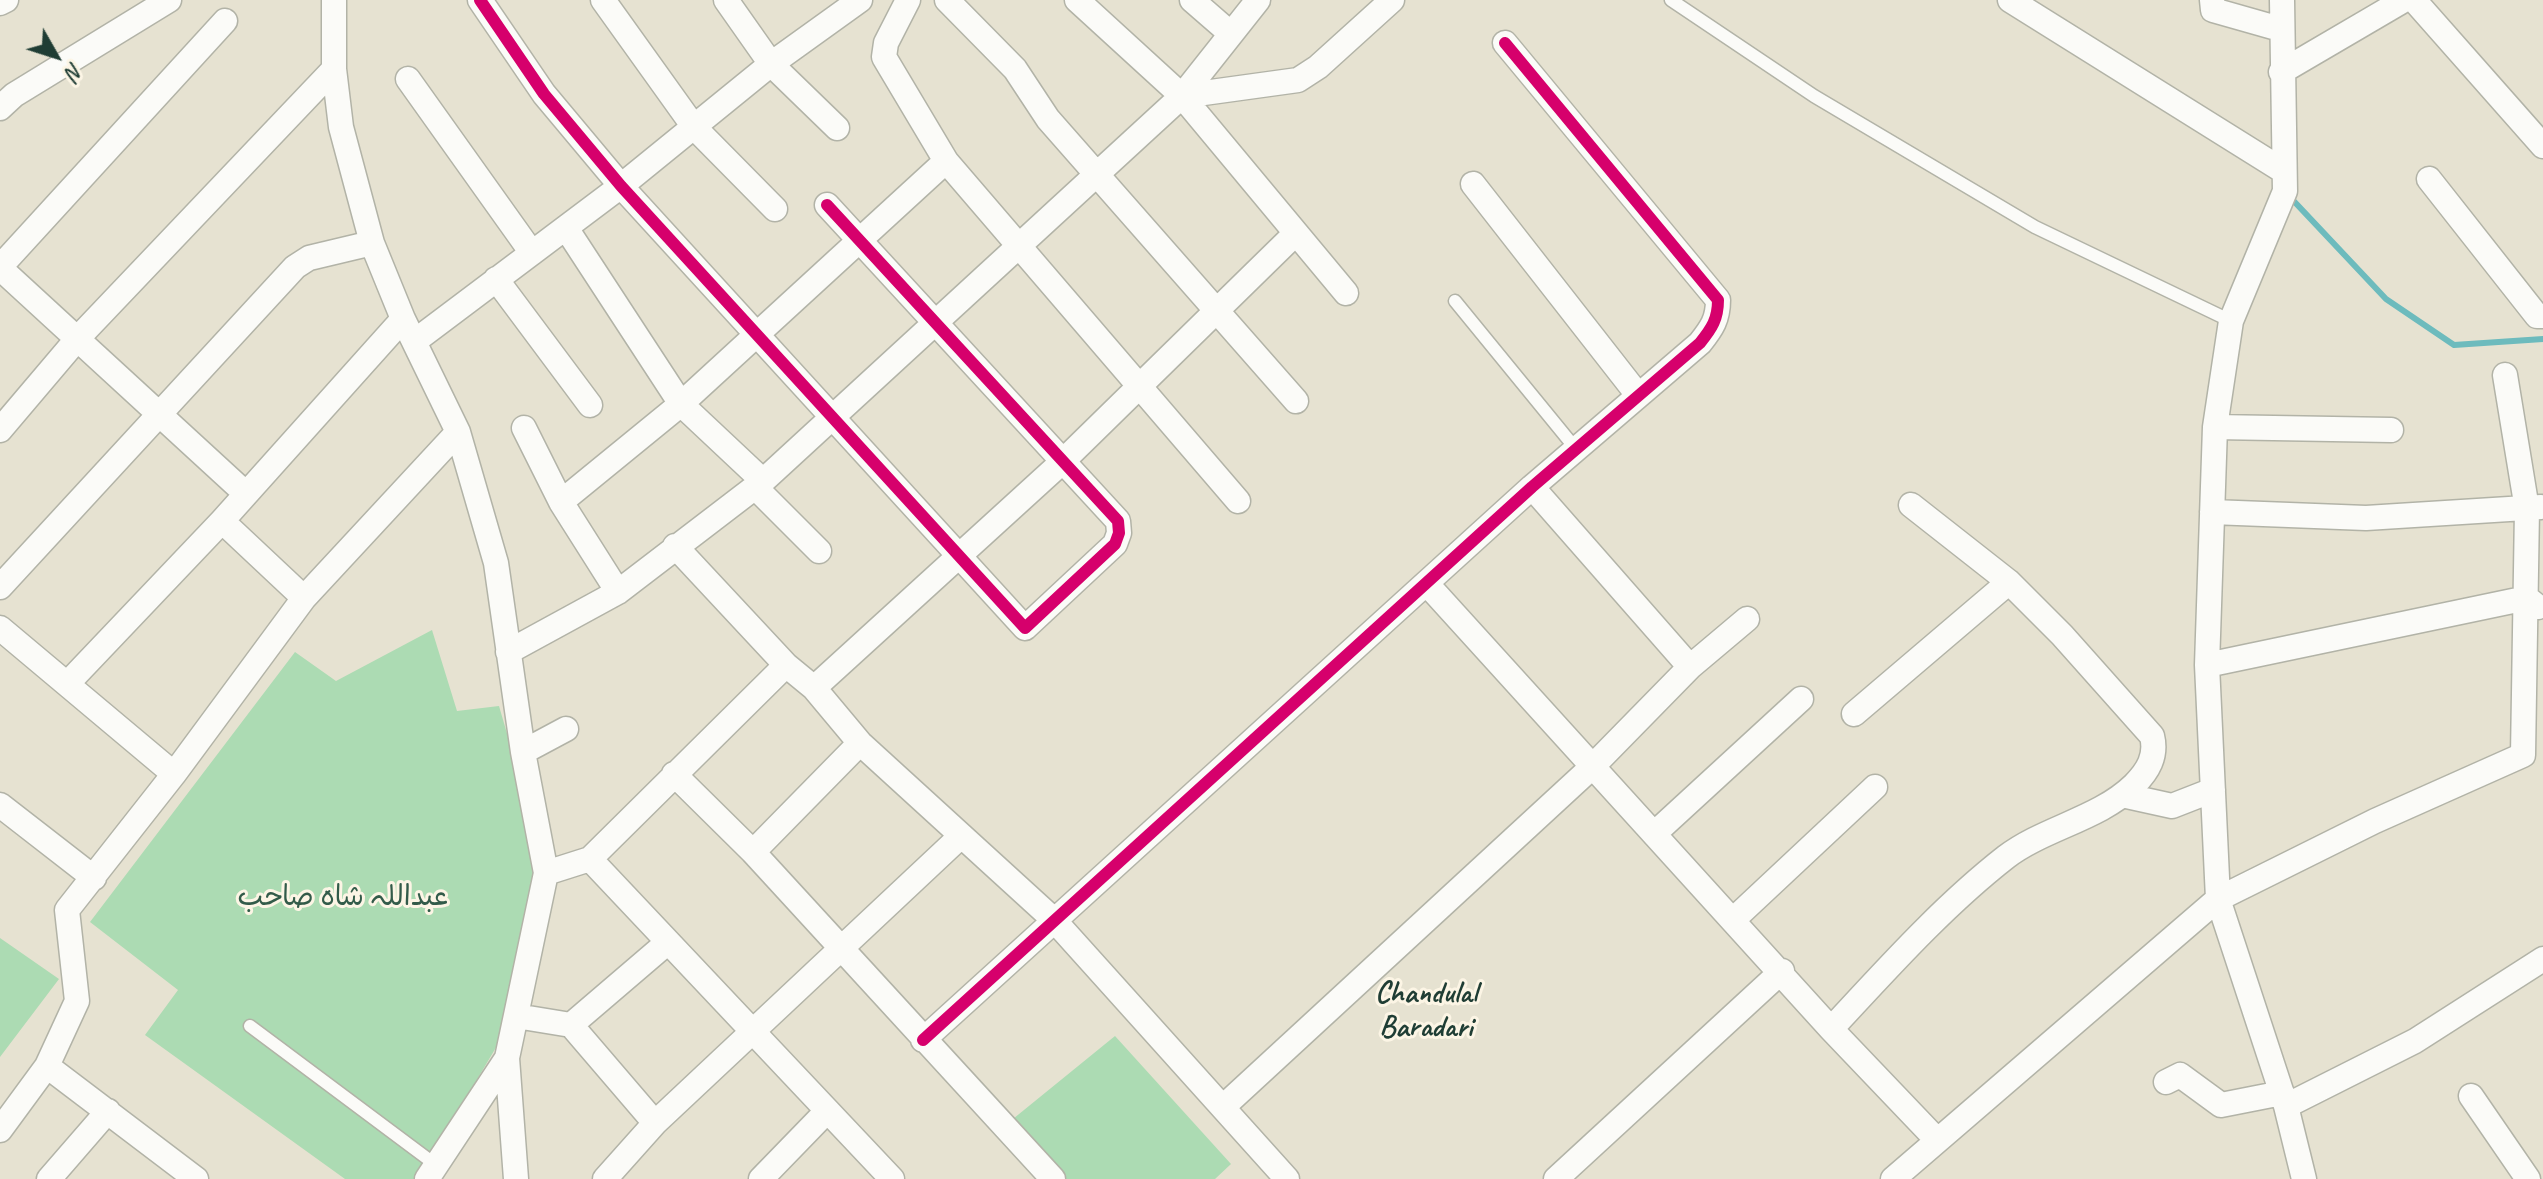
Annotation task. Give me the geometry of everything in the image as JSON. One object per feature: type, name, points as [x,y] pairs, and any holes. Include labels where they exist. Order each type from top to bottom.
[{"type":"street","points":[[0,3],[6,0]]},
{"type":"street","points":[[0,108],[14,95],[169,0]]},
{"type":"street","points":[[480,0],[544,94],[621,186],[1025,628],[1115,544],[1119,533],[1118,521],[1061,463],[937,321],[827,205]]},
{"type":"street","points":[[603,0],[694,127],[775,209]]},
{"type":"street","points":[[726,0],[771,64],[837,128]]},
{"type":"street","points":[[908,0],[886,43],[884,57],[946,161],[1238,501]]},
{"type":"street","points":[[947,0],[1015,69],[1048,119],[1296,401]]},
{"type":"street","points":[[1077,0],[1182,96],[1346,293]]},
{"type":"street","points":[[1192,0],[1230,33]]},
{"type":"street","points":[[508,652],[618,592],[759,484],[1182,96],[1258,0]]},
{"type":"street","points":[[1182,96],[1298,80],[1318,67],[1392,0]]},
{"type":"street","points":[[2010,0],[2282,170]]},
{"type":"street","points":[[2282,0],[2282,170],[2285,191],[2231,321],[2215,427],[2207,665],[2218,899],[2284,1100],[2304,1179]]},
{"type":"street","points":[[2281,72],[2404,0]]},
{"type":"street","points":[[2414,0],[2543,146]]},
{"type":"street","points":[[67,684],[222,521],[244,492],[409,330],[496,279],[566,228],[771,64],[856,1]]},
{"type":"street","points":[[2208,3],[2280,29]]},
{"type":"street","points":[[329,6],[341,127],[372,243],[458,432],[496,563],[523,752],[546,873],[507,1058],[516,1179]]},
{"type":"street","points":[[225,21],[0,268],[244,492]]},
{"type":"street","points":[[923,1040],[1532,487],[1700,343],[1718,316],[1718,300],[1505,43]]},
{"type":"street","points":[[0,430],[78,338],[334,69]]},
{"type":"street","points":[[408,79],[532,253]]},
{"type":"street","points":[[561,502],[681,404],[946,161]]},
{"type":"street","points":[[2429,179],[2537,316],[2543,316]]},
{"type":"street","points":[[1473,184],[1638,395]]},
{"type":"street","points":[[566,228],[681,404],[819,551]]},
{"type":"street","points":[[814,688],[1061,463],[1220,311],[1296,233]]},
{"type":"street","points":[[0,587],[295,267],[309,258],[372,243]]},
{"type":"street","points":[[496,279],[590,405]]},
{"type":"street","points":[[1893,1179],[2218,899],[2375,821],[2533,760],[2535,508],[2505,375]]},
{"type":"street","points":[[2215,427],[2391,430]]},
{"type":"street","points":[[524,428],[561,502],[618,592]]},
{"type":"street","points":[[0,1130],[47,1066],[77,1001],[67,910],[174,774],[304,598],[458,432]]},
{"type":"street","points":[[1532,487],[1690,667]]},
{"type":"street","points":[[1831,1029],[1902,953],[2008,856],[2122,795],[2150,764],[2154,754],[2152,736],[2062,635],[2009,582],[1911,505]]},
{"type":"street","points":[[2212,512],[2366,518],[2535,508]]},
{"type":"street","points":[[222,521],[304,598]]},
{"type":"street","points":[[675,546],[786,665],[814,688],[860,743],[1054,920],[1287,1179]]},
{"type":"street","points":[[1854,714],[2009,582]]},
{"type":"street","points":[[1427,584],[1782,971],[1831,1029],[1937,1140]]},
{"type":"street","points":[[2207,665],[2535,604]]},
{"type":"street","points":[[1223,1107],[1592,767],[1690,667],[1747,619]]},
{"type":"street","points":[[0,628],[174,774]]},
{"type":"street","points":[[546,873],[590,859],[786,665]]},
{"type":"street","points":[[1654,834],[1801,699]]},
{"type":"street","points":[[523,752],[566,729]]},
{"type":"street","points":[[753,852],[860,743]]},
{"type":"street","points":[[674,774],[753,852],[1053,1179]]},
{"type":"street","points":[[1734,919],[1875,787]]},
{"type":"street","points":[[2122,795],[2172,806],[2213,790]]},
{"type":"street","points":[[0,805],[94,878]]},
{"type":"street","points":[[605,1179],[655,1123],[961,836]]},
{"type":"street","points":[[590,859],[892,1179]]},
{"type":"street","points":[[571,1025],[668,942]]},
{"type":"street","points":[[2166,1082],[2180,1075],[2221,1105],[2284,1100],[2415,1041],[2543,959]]},
{"type":"street","points":[[1556,1179],[1782,971]]},
{"type":"street","points":[[516,1016],[571,1025],[655,1123]]},
{"type":"street","points":[[432,1172],[507,1058]]},
{"type":"street","points":[[47,1066],[196,1179]]},
{"type":"street","points":[[2471,1096],[2528,1179]]},
{"type":"street","points":[[49,1179],[108,1111]]},
{"type":"street","points":[[761,1179],[827,1111]]},
{"type":"lane","points":[[1671,0],[1814,96],[2035,227],[2231,321]]},
{"type":"lane","points":[[1455,301],[1576,449]]},
{"type":"lane","points":[[250,1026],[432,1172]]},
{"type":"green space","name":"عبداللہ شاہ صاحب","points":[[432,630],[457,711],[499,706],[534,826],[541,874],[504,1034],[418,1179],[345,1179],[145,1035],[178,990],[90,922],[295,652],[336,681]]},
{"type":"green space","points":[[0,938],[59,979],[0,1057]]},
{"type":"green space","points":[[1115,1036],[1231,1164],[1215,1179],[1057,1179],[1008,1123]]},
{"type":"waterway","points":[[2289,196],[2386,299],[2454,345],[2543,339]]},
{"type":"cycle path","points":[[480,0],[544,94],[621,186],[1025,628],[1115,544],[1119,533],[1118,521],[827,205]]},
{"type":"cycle path","points":[[923,1040],[1532,487],[1700,343],[1711,328],[1718,300],[1505,43]]},
{"type":"district","name":"Chandulal Baradari","points":[[1426,1011]]}]
